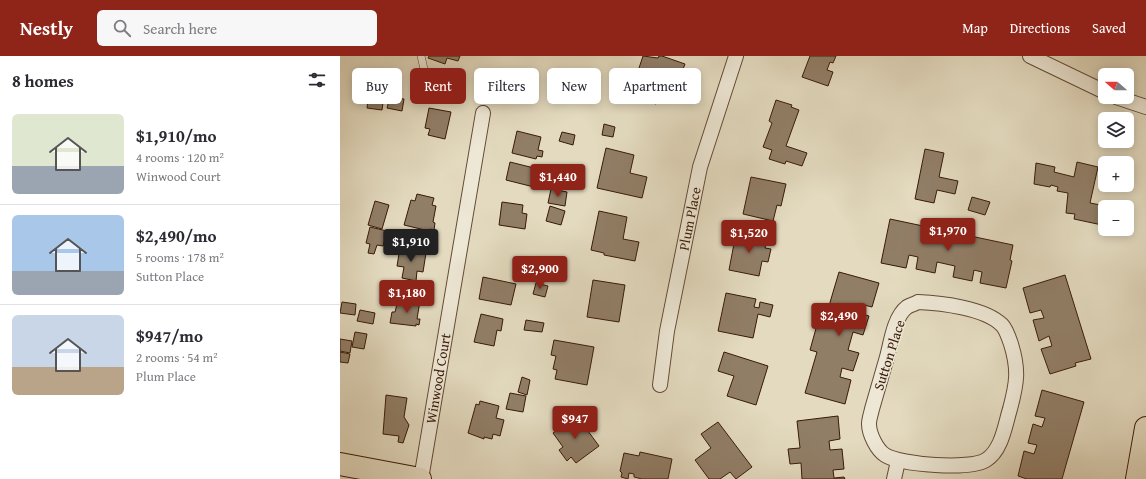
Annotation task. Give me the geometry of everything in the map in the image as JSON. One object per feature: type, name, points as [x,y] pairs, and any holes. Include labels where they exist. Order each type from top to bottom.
[{"type":"main road","points":[[1137,479],[1146,428]]},
{"type":"main road","points":[[340,464],[420,479]]},
{"type":"street","name":"Plum Place","points":[[660,385],[667,331],[700,167],[736,56]]},
{"type":"street","points":[[1030,56],[1098,89]]},
{"type":"street","points":[[1134,103],[1146,107]]},
{"type":"street","name":"Winwood Court","points":[[420,479],[483,113]]},
{"type":"street","name":"Sutton Place","points":[[918,302],[938,303],[974,311],[992,318],[1002,326],[1009,338],[1016,360],[1017,373],[1017,385],[996,450],[986,460],[974,465],[947,465],[898,461],[884,455],[875,443],[869,425],[878,387],[898,320],[907,307],[918,302]]},
{"type":"street","points":[[894,479],[898,461]]},
{"type":"lane","points":[[421,56],[424,68]]},
{"type":"building","points":[[429,56],[460,56],[458,61],[447,58],[445,64],[428,58]]},
{"type":"building","points":[[643,56],[658,58],[659,56],[662,56],[685,64],[683,68],[639,68]]},
{"type":"building","points":[[810,56],[836,56],[833,63],[830,62],[827,70],[833,72],[828,86],[802,77]]},
{"type":"building","points":[[402,99],[404,99],[402,111],[387,108],[388,104],[402,104]]},
{"type":"building","points":[[776,100],[792,105],[791,107],[799,110],[786,146],[807,153],[802,166],[786,161],[785,164],[769,159],[772,150],[763,147],[772,123],[769,121]]},
{"type":"building","points":[[368,104],[383,104],[382,110],[367,108]]},
{"type":"building","points":[[429,108],[451,112],[445,139],[428,135],[430,129],[425,128]]},
{"type":"building","points":[[604,124],[615,127],[613,137],[602,135]]},
{"type":"building","points":[[517,131],[541,137],[538,150],[543,151],[542,157],[537,156],[536,159],[512,153]]},
{"type":"building","points":[[562,132],[575,135],[573,145],[559,141]]},
{"type":"building","points":[[606,148],[634,155],[630,173],[647,177],[642,198],[597,188]]},
{"type":"building","points":[[925,149],[944,153],[939,177],[958,181],[955,194],[937,190],[934,203],[915,199]]},
{"type":"building","points":[[510,162],[538,169],[534,187],[506,180]]},
{"type":"building","points":[[1077,162],[1098,167],[1090,203],[1098,204],[1098,224],[1074,219],[1075,214],[1066,213],[1068,193],[1057,191],[1058,187],[1051,185],[1050,187],[1034,184],[1036,163],[1055,167],[1054,172],[1074,177]]},
{"type":"building","points":[[751,177],[786,184],[781,206],[777,205],[773,221],[743,214]]},
{"type":"building","points":[[551,189],[567,192],[565,206],[548,203]]},
{"type":"building","points":[[417,194],[434,198],[432,205],[436,206],[433,222],[435,223],[434,230],[430,229],[429,231],[404,225],[411,200],[415,201]]},
{"type":"building","points":[[972,197],[990,202],[985,215],[968,210]]},
{"type":"building","points":[[375,201],[389,205],[382,229],[368,225]]},
{"type":"building","points":[[502,202],[523,205],[522,213],[527,214],[525,229],[499,225]]},
{"type":"building","points":[[550,206],[565,211],[561,225],[546,221]]},
{"type":"building","points":[[599,211],[627,217],[623,239],[639,242],[635,261],[604,255],[604,253],[591,250]]},
{"type":"building","points":[[890,219],[1013,245],[1010,260],[1012,261],[1006,288],[980,283],[982,272],[974,270],[972,281],[953,277],[955,266],[937,262],[935,273],[916,269],[918,257],[909,255],[906,268],[881,263]]},
{"type":"building","points":[[370,227],[387,231],[383,246],[377,245],[374,254],[368,253],[370,244],[366,243]]},
{"type":"building","points":[[736,233],[767,239],[765,248],[771,249],[768,262],[762,261],[759,276],[729,270]]},
{"type":"building","points":[[400,248],[426,253],[423,272],[417,271],[416,281],[402,278],[404,267],[397,266]]},
{"type":"building","points":[[839,272],[879,283],[872,307],[860,304],[858,313],[869,316],[863,335],[853,332],[848,350],[859,353],[853,371],[842,368],[840,377],[851,380],[845,404],[805,393],[817,352],[810,350],[820,314],[826,316]]},
{"type":"building","points":[[1065,275],[1091,359],[1075,363],[1076,366],[1050,374],[1041,349],[1052,346],[1049,336],[1039,341],[1033,320],[1044,318],[1041,310],[1030,313],[1023,288]]},
{"type":"building","points":[[483,277],[516,284],[511,305],[479,299]]},
{"type":"building","points":[[593,280],[625,285],[619,322],[587,317]]},
{"type":"building","points":[[536,283],[548,286],[545,297],[533,294]]},
{"type":"building","points":[[726,293],[756,299],[754,307],[759,308],[760,302],[773,305],[770,317],[758,314],[753,338],[718,331]]},
{"type":"building","points":[[407,300],[420,301],[417,319],[420,319],[419,325],[416,324],[416,326],[390,323],[392,312],[395,312],[397,304],[406,305]]},
{"type":"building","points":[[342,302],[356,304],[355,315],[340,313]]},
{"type":"building","points":[[360,310],[375,313],[373,324],[357,321]]},
{"type":"building","points":[[481,314],[503,319],[501,331],[497,330],[494,346],[474,342]]},
{"type":"building","points":[[526,320],[544,323],[542,332],[524,330]]},
{"type":"building","points":[[355,332],[367,334],[364,349],[352,347]]},
{"type":"building","points":[[340,339],[352,341],[350,353],[340,351]]},
{"type":"building","points":[[554,340],[594,347],[587,385],[555,379],[557,370],[553,369],[556,356],[551,355]]},
{"type":"building","points":[[340,352],[350,354],[348,363],[340,362]]},
{"type":"building","points":[[724,352],[768,366],[756,405],[727,396],[734,376],[718,371]]},
{"type":"building","points":[[522,377],[530,380],[527,395],[518,392]]},
{"type":"building","points":[[1042,390],[1084,402],[1062,479],[1027,479],[1018,476],[1024,451],[1034,454],[1037,445],[1028,443],[1033,424],[1042,427],[1045,418],[1035,416]]},
{"type":"building","points":[[510,393],[526,396],[523,412],[506,409]]},
{"type":"building","points":[[386,395],[407,398],[404,417],[409,425],[403,443],[398,442],[399,436],[383,434]]},
{"type":"building","points":[[480,401],[499,406],[496,418],[504,420],[500,436],[493,434],[492,439],[484,437],[484,439],[468,433],[476,404],[479,405]]},
{"type":"building","points":[[577,416],[599,446],[576,463],[571,457],[567,461],[559,450],[563,447],[553,433]]},
{"type":"building","points":[[838,416],[840,439],[829,441],[830,450],[842,449],[844,469],[833,470],[834,478],[844,477],[845,479],[802,479],[801,463],[790,464],[788,449],[800,448],[797,421]]},
{"type":"building","points":[[718,422],[752,467],[736,479],[730,472],[720,479],[709,479],[695,460],[711,448],[701,434]]},
{"type":"building","points":[[640,452],[672,459],[668,479],[642,479],[634,477],[634,474],[629,473],[628,479],[621,477],[622,473],[620,471],[624,453],[639,456]]}]
